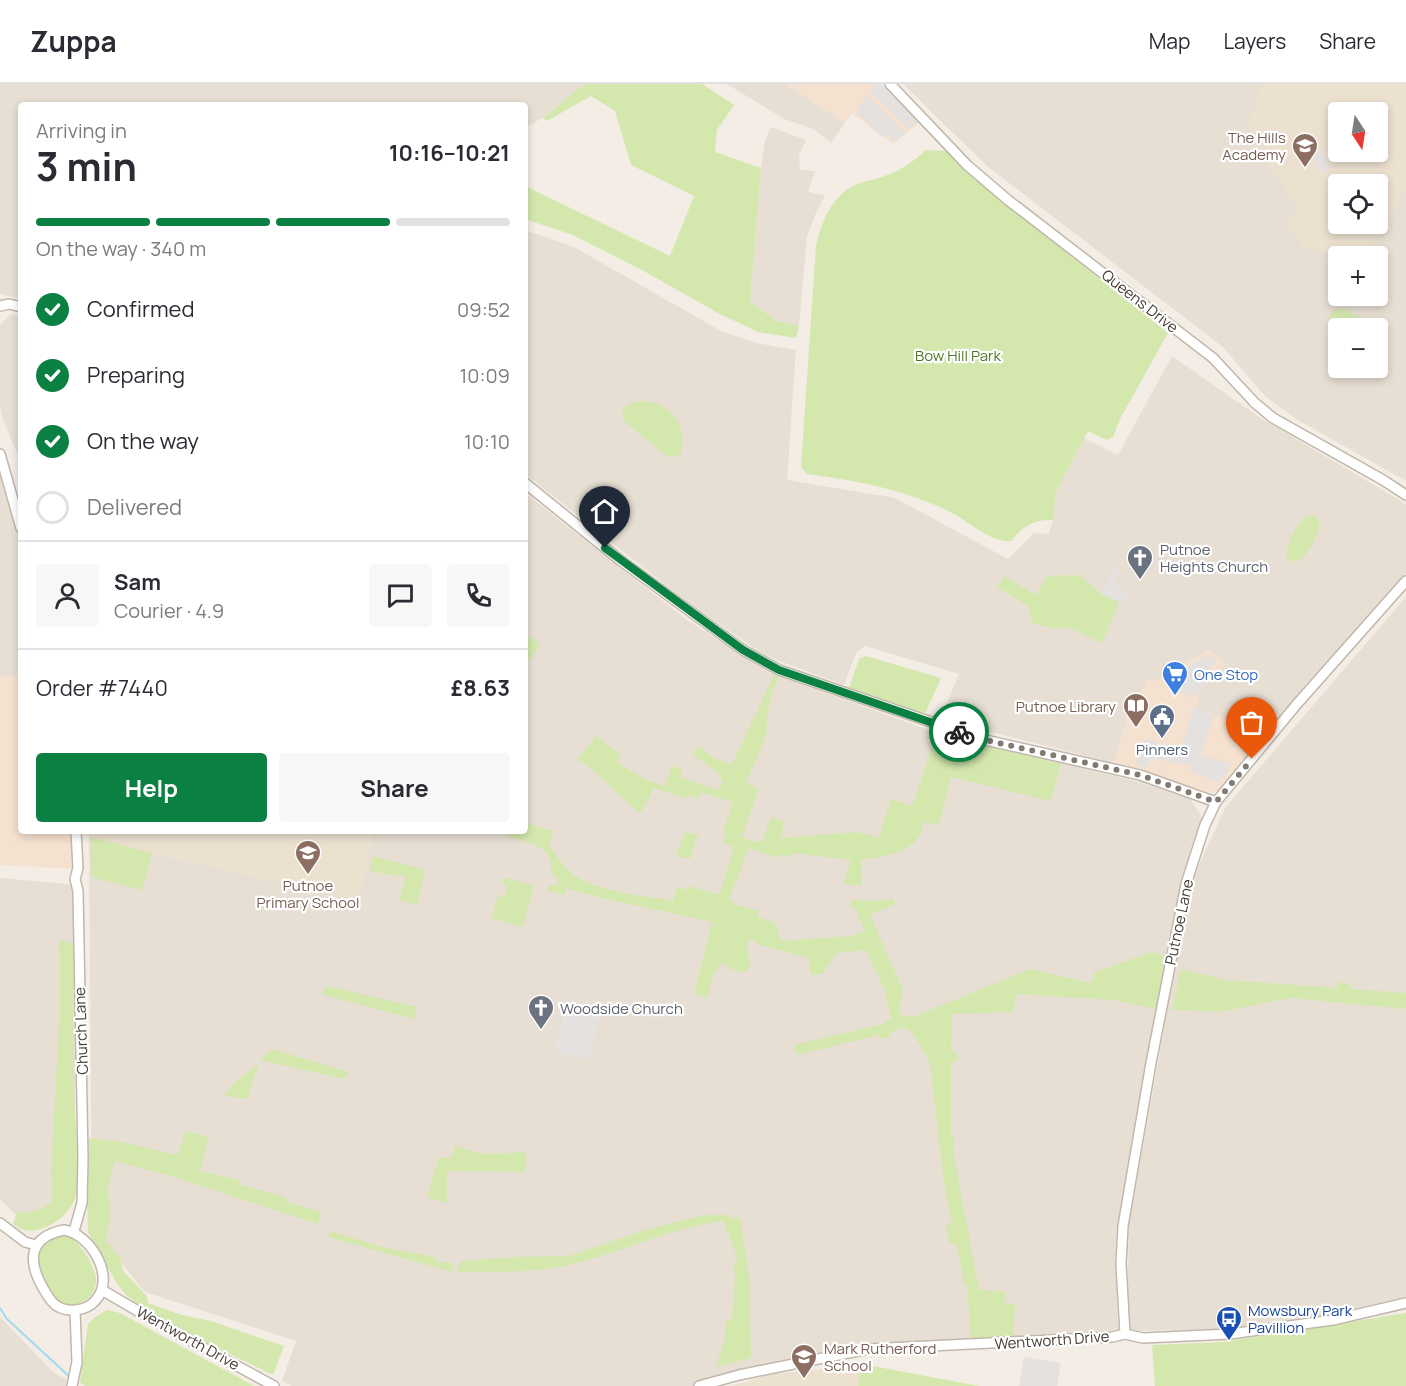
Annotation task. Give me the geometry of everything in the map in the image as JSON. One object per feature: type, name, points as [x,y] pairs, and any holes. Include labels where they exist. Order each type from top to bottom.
[{"type":"street","name":"Queens Drive","points":[[890,84],[967,165],[1008,200],[1213,358],[1272,418],[1406,495]]},
{"type":"street","points":[[0,306],[9,304],[18,306]]},
{"type":"street","points":[[0,453],[18,517]]},
{"type":"street","points":[[528,485],[620,560],[743,650],[779,670],[981,739],[1140,775],[1216,802]]},
{"type":"street","name":"Putnoe Lane","points":[[1125,1334],[1121,1264],[1123,1226],[1153,1052],[1186,884],[1205,825],[1216,802],[1297,704],[1406,581]]},
{"type":"street","name":"Church Lane","points":[[74,1231],[82,1203],[83,1158],[78,891],[75,879],[78,868],[76,834]]},
{"type":"street","points":[[0,1222],[25,1242],[36,1245]]},
{"type":"street","points":[[64,1230],[74,1231],[87,1241],[103,1273],[102,1290],[96,1301],[89,1306],[75,1310],[56,1306],[36,1276],[33,1263],[36,1245],[41,1238],[64,1230]]},
{"type":"street","name":"Wentworth Drive","points":[[102,1290],[274,1386]]},
{"type":"street","name":"Wentworth Drive","points":[[699,1386],[739,1374],[868,1349],[1024,1343],[1112,1337],[1125,1334],[1143,1338],[1230,1334],[1333,1320],[1406,1303]]},
{"type":"street","points":[[72,1386],[77,1362],[75,1310]]},
{"type":"shaded area","points":[[0,84],[584,84],[543,118],[528,126],[528,102],[18,102],[18,298],[0,294]]},
{"type":"shaded area","points":[[727,84],[786,84],[845,123],[831,143],[814,129],[784,119]]},
{"type":"shaded area","points":[[786,84],[880,84],[918,124],[893,144],[852,113],[845,123]]},
{"type":"shaded area","points":[[876,84],[881,84],[918,122],[909,129],[870,92]]},
{"type":"shaded area","points":[[903,84],[1406,84],[1406,481],[1296,419],[1265,396],[1223,347],[987,166]]},
{"type":"shaded area","name":"The Hills Academy","points":[[1263,84],[1406,84],[1406,189],[1388,220],[1388,174],[1328,174],[1328,234],[1380,234],[1373,246],[1328,246],[1328,253],[1302,247],[1286,221],[1299,212],[1260,148],[1265,143],[1248,123]]},
{"type":"shaded area","points":[[867,95],[905,133],[894,142],[886,133],[882,137],[856,112]]},
{"type":"shaded area","points":[[771,127],[806,140],[799,155],[800,170],[815,171],[808,192],[825,195],[807,237],[799,326],[777,321],[750,302],[761,168],[765,140]]},
{"type":"shaded area","points":[[1319,148],[1332,166],[1323,173],[1309,155]]},
{"type":"shaded area","points":[[528,231],[574,247],[721,331],[756,343],[796,350],[787,480],[895,498],[1008,559],[1034,533],[1049,534],[1056,492],[1084,438],[1118,455],[1172,356],[1259,417],[1406,504],[1406,573],[1303,690],[1263,740],[1228,720],[1197,708],[1200,691],[1225,664],[1210,650],[1153,682],[1148,679],[1128,717],[1114,763],[947,721],[944,710],[959,674],[865,646],[856,653],[844,685],[766,656],[690,604],[528,476]]},
{"type":"shaded area","points":[[11,314],[18,315],[18,455],[2,417],[0,406],[0,325]]},
{"type":"shaded area","points":[[0,461],[18,531],[18,676],[0,676]]},
{"type":"shaded area","points":[[528,495],[687,620],[770,673],[937,733],[1139,782],[1191,800],[1204,820],[1183,882],[1117,1225],[1115,1255],[1118,1330],[822,1353],[694,1386],[292,1386],[282,1381],[296,1341],[145,1292],[92,1228],[89,837],[359,900],[371,834],[528,834]]},
{"type":"shaded area","points":[[1114,567],[1120,569],[1113,585],[1128,591],[1123,603],[1102,594]]},
{"type":"shaded area","points":[[1406,597],[1406,1298],[1334,1314],[1222,1329],[1127,1331],[1129,1225],[1190,885],[1225,808]]},
{"type":"shaded area","points":[[1210,649],[1225,664],[1200,691],[1197,708],[1228,720],[1263,740],[1225,789],[1212,793],[1114,763],[1128,717],[1148,678],[1153,682]]},
{"type":"shaded area","points":[[1210,654],[1217,661],[1208,671],[1212,677],[1194,697],[1168,687],[1172,675]]},
{"type":"shaded area","points":[[0,676],[18,676],[18,834],[72,834],[74,869],[0,865]]},
{"type":"shaded area","points":[[1194,706],[1213,715],[1201,756],[1232,763],[1220,782],[1192,773],[1190,766],[1151,758],[1147,768],[1135,764],[1145,739],[1181,750]]},
{"type":"shaded area","name":"Putnoe Primary School","points":[[89,834],[371,834],[359,900],[89,837]]},
{"type":"shaded area","points":[[0,878],[79,885],[73,1197],[23,1222],[0,1199]]},
{"type":"shaded area","points":[[566,1007],[600,1016],[588,1060],[554,1051]]},
{"type":"shaded area","points":[[0,1317],[53,1372],[67,1380],[67,1386],[0,1386]]},
{"type":"shaded area","points":[[1024,1357],[1061,1363],[1057,1386],[1019,1386]]},
{"type":"shaded area","name":"Mark Rutherford School","points":[[862,1364],[858,1386],[732,1386],[767,1375]]},
{"type":"green space","points":[[584,84],[702,84],[734,105],[717,130],[715,152],[761,168],[750,302],[777,321],[799,326],[796,338],[758,332],[573,235],[528,220],[528,187],[670,256],[694,196],[631,165],[615,111],[591,96],[547,121],[543,118]]},
{"type":"green space","name":"Bow Hill Park","points":[[926,150],[945,151],[987,189],[1168,333],[1121,417],[1113,437],[1107,440],[1088,431],[1056,492],[1053,520],[1030,524],[1012,541],[989,536],[954,514],[919,499],[864,483],[807,474],[801,467],[816,245],[822,225],[836,200],[851,187],[898,170]]},
{"type":"green space","points":[[1343,309],[1361,318],[1330,318],[1332,312]]},
{"type":"green space","points":[[646,401],[665,408],[677,419],[682,435],[681,454],[671,458],[664,454],[624,421],[622,413],[624,407],[634,402]]},
{"type":"green space","points":[[1309,515],[1317,517],[1320,526],[1307,553],[1294,562],[1287,558],[1290,540],[1296,528]]},
{"type":"green space","points":[[1079,575],[1102,594],[1119,603],[1102,643],[1070,628],[1055,629],[1032,623],[1029,607],[997,587],[1004,576],[1036,595],[1047,576]]},
{"type":"green space","points":[[530,636],[540,645],[528,663],[528,638]]},
{"type":"green space","points":[[866,656],[941,678],[925,714],[849,688],[859,659]]},
{"type":"green space","points":[[774,675],[778,677],[769,703],[766,736],[746,783],[759,789],[742,836],[751,841],[762,842],[771,817],[785,822],[780,838],[855,832],[879,837],[891,799],[912,806],[937,733],[1061,764],[1051,801],[951,777],[939,825],[924,822],[915,842],[909,846],[884,856],[861,859],[861,886],[843,884],[851,860],[792,853],[790,858],[780,854],[778,858],[749,848],[729,900],[737,905],[759,911],[757,917],[774,922],[782,941],[850,936],[865,931],[855,908],[850,907],[851,900],[894,899],[895,904],[870,915],[903,990],[899,1012],[902,1015],[913,1017],[1030,969],[1091,983],[1095,972],[1152,952],[1166,956],[1156,1009],[1113,1000],[1017,994],[1013,1012],[952,1014],[951,1052],[957,1052],[957,1062],[951,1062],[951,1136],[954,1136],[953,1150],[979,1290],[1006,1292],[1004,1303],[1015,1304],[1013,1338],[971,1340],[967,1284],[964,1283],[956,1243],[949,1243],[946,1224],[952,1222],[944,1184],[930,1063],[912,1032],[902,1027],[889,1034],[890,1037],[880,1039],[879,1035],[797,1055],[794,1045],[882,1024],[891,1019],[885,991],[866,950],[836,953],[823,974],[811,975],[808,958],[760,945],[750,938],[749,969],[741,973],[720,963],[712,978],[707,999],[694,993],[712,922],[566,888],[565,895],[546,890],[549,885],[557,885],[558,878],[551,873],[549,856],[533,844],[508,836],[509,834],[528,834],[528,824],[553,831],[549,846],[567,869],[580,879],[605,888],[673,901],[677,887],[688,890],[689,886],[719,895],[734,847],[723,843],[726,833],[723,832],[733,802],[701,792],[698,799],[688,795],[686,798],[654,788],[640,814],[585,763],[577,760],[596,736],[620,754],[618,763],[648,781],[665,786],[672,766],[682,769],[680,777],[717,790],[723,782],[716,771],[693,755],[698,746],[714,758],[732,764]]},
{"type":"green space","points":[[685,832],[698,835],[690,859],[676,856]]},
{"type":"green space","points":[[91,837],[152,853],[142,890],[91,877]]},
{"type":"green space","points":[[373,856],[425,870],[417,905],[399,900],[406,875],[396,876],[370,871]]},
{"type":"green space","points":[[503,877],[534,886],[523,927],[492,918],[497,898],[506,894],[507,887],[502,882]]},
{"type":"green space","points":[[59,939],[73,944],[78,1183],[74,1201],[66,1213],[47,1227],[32,1231],[24,1230],[13,1224],[17,1212],[36,1211],[52,1201],[51,1171],[60,1008]]},
{"type":"green space","points":[[1181,969],[1225,980],[1337,988],[1339,982],[1349,984],[1351,989],[1406,993],[1406,1009],[1290,998],[1220,1012],[1172,1010]]},
{"type":"green space","points":[[327,986],[417,1007],[413,1019],[321,994]]},
{"type":"green space","points":[[272,1049],[348,1072],[344,1079],[260,1060]]},
{"type":"green space","points":[[259,1063],[247,1099],[224,1096],[233,1084]]},
{"type":"green space","points":[[186,1131],[209,1137],[200,1171],[240,1180],[239,1184],[286,1198],[287,1202],[321,1212],[318,1224],[174,1177],[115,1161],[108,1186],[110,1217],[106,1243],[114,1246],[113,1252],[120,1256],[123,1271],[146,1295],[148,1303],[182,1315],[211,1321],[284,1346],[273,1375],[177,1328],[126,1295],[117,1284],[88,1232],[89,1138],[117,1141],[177,1155]]},
{"type":"green space","points":[[456,1145],[482,1153],[526,1152],[525,1172],[447,1171],[447,1203],[427,1197],[439,1157],[450,1159]]},
{"type":"green space","points":[[704,1215],[729,1215],[731,1219],[740,1217],[749,1275],[751,1358],[716,1365],[725,1340],[725,1323],[732,1318],[735,1276],[733,1263],[738,1259],[723,1221],[682,1230],[559,1267],[521,1271],[457,1272],[462,1261],[568,1256],[648,1229]]},
{"type":"green space","points":[[330,1231],[382,1247],[435,1257],[435,1261],[453,1263],[452,1272],[328,1237]]},
{"type":"green space","points":[[60,1236],[68,1237],[79,1245],[92,1264],[96,1278],[96,1285],[91,1296],[73,1305],[62,1304],[54,1297],[37,1262],[39,1249],[43,1244]]},
{"type":"green space","points":[[107,1310],[120,1313],[254,1386],[85,1386],[80,1382],[88,1324]]},
{"type":"green space","points":[[1406,1313],[1406,1386],[1155,1386],[1152,1345],[1224,1342]]},
{"type":"green space","points":[[862,1364],[979,1386],[858,1386]]},
{"type":"waterway","points":[[0,1308],[7,1319],[71,1378]]},
{"type":"way so far","points":[[959,732],[1140,775],[1216,802],[1252,759]]},
{"type":"place","name":"The Hills Academy","points":[[1305,169]]},
{"type":"place","name":"Putnoe Heights Church","points":[[1140,581]]},
{"type":"place","name":"One Stop","points":[[1175,697]]},
{"type":"place","name":"Putnoe Library","points":[[1136,729]]},
{"type":"place","name":"Pinners","points":[[1162,740]]},
{"type":"place","name":"Putnoe Primary School","points":[[308,876]]},
{"type":"place","name":"Woodside Church","points":[[541,1031]]},
{"type":"place","name":"Mowsbury Park Pavillion","points":[[1229,1342]]},
{"type":"place","name":"Mark Rutherford School","points":[[804,1380]]},
{"type":"route","points":[[605,548],[743,650],[779,670],[959,732]]}]
